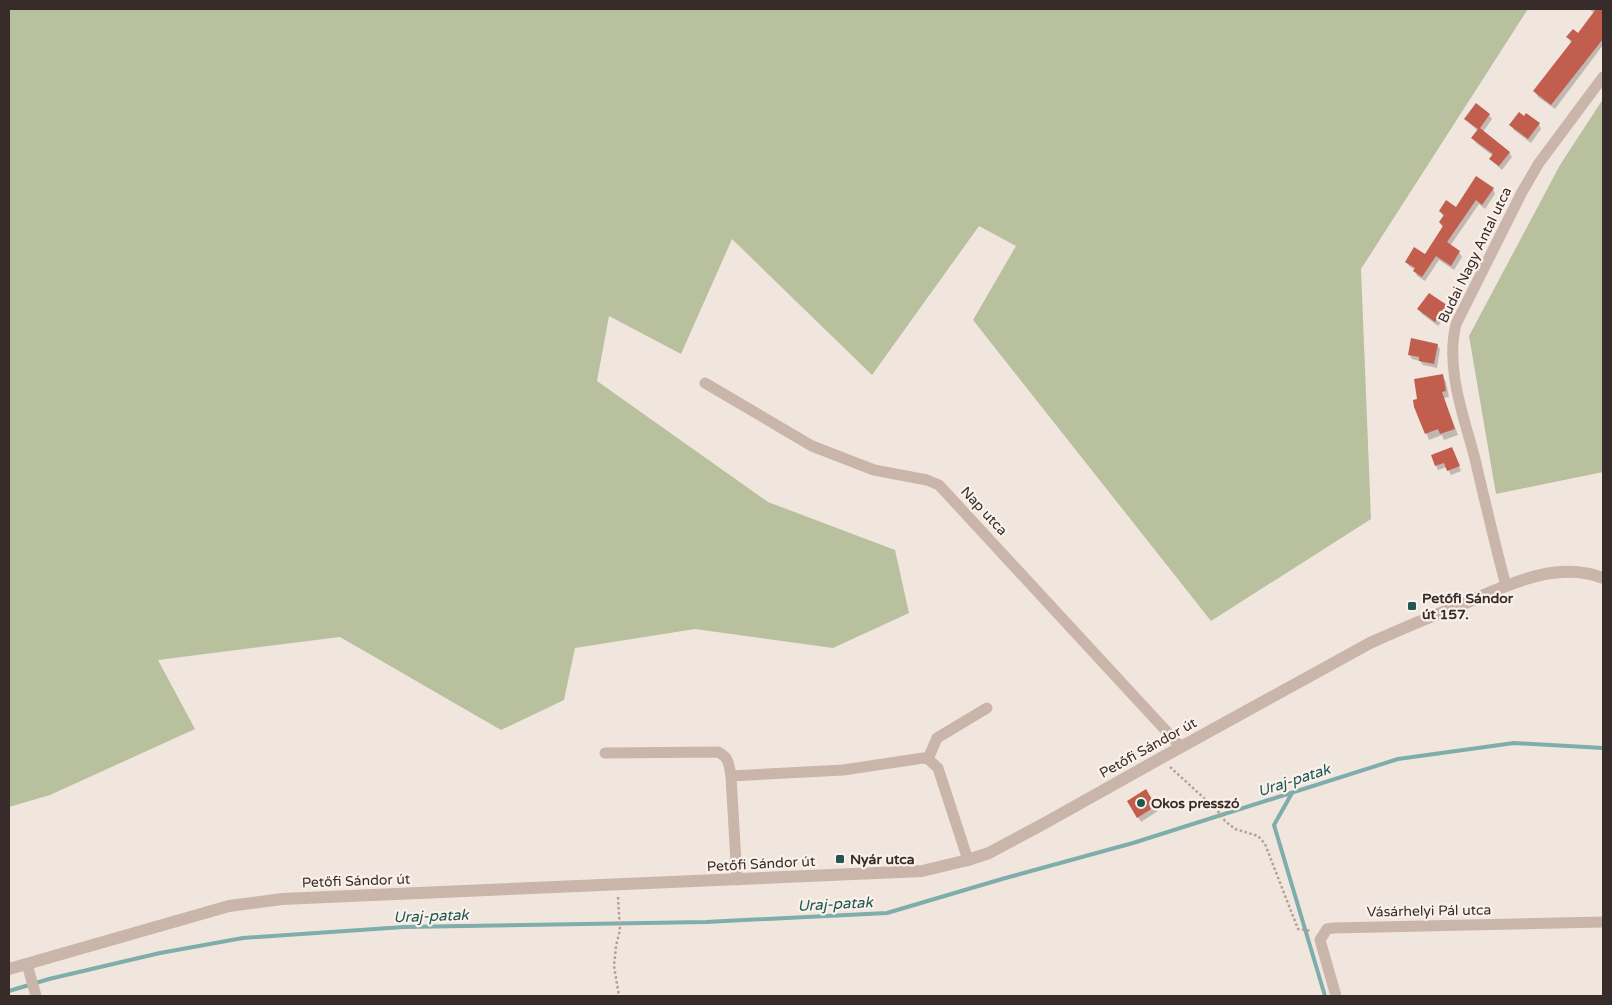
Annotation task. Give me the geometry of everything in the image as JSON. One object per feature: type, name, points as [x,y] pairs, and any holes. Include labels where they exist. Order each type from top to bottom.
[{"type":"street","name":"Budai Nagy Antal utca","points":[[1506,586],[1458,393],[1452,346],[1453,336],[1456,324],[1522,192],[1539,163],[1603,77]]},
{"type":"street","name":"Nap utca","points":[[705,383],[812,446],[874,470],[927,480],[939,485],[1180,747]]},
{"type":"street","name":"Petőfi Sándor út","points":[[9,969],[28,968],[229,906],[282,899],[922,871],[968,860],[989,853],[1045,823],[1370,643],[1506,586],[1537,576],[1565,571],[1596,575],[1603,578]]},
{"type":"street","points":[[928,759],[937,738],[987,708]]},
{"type":"street","points":[[605,753],[718,752],[723,754],[728,759],[731,776],[737,880]]},
{"type":"street","points":[[731,776],[843,770],[923,758],[928,759],[938,768],[968,860]]},
{"type":"street","name":"Vásárhelyi Pál utca","points":[[1336,996],[1320,940],[1327,929],[1603,922]]},
{"type":"street","points":[[28,968],[36,996]]},
{"type":"path","points":[[1161,758],[1217,810],[1225,821],[1235,829],[1258,836],[1265,844],[1298,928],[1314,931]]},
{"type":"path","points":[[617,885],[620,930],[614,966],[619,996]]},
{"type":"green space","points":[[9,9],[1528,9],[1361,269],[1371,519],[1211,621],[973,320],[1016,246],[979,226],[872,375],[732,239],[681,354],[609,316],[597,381],[768,502],[895,550],[909,613],[833,648],[695,629],[575,648],[564,700],[501,730],[340,637],[158,660],[195,729],[50,795],[9,807]]},
{"type":"green space","points":[[1603,99],[1603,472],[1496,494],[1469,336],[1560,165]]},
{"type":"building","points":[[1596,9],[1603,9],[1603,39],[1551,105],[1533,91],[1572,41],[1566,37],[1573,29],[1578,33]]},
{"type":"building","points":[[1476,103],[1490,114],[1480,128],[1510,152],[1499,166],[1489,159],[1493,154],[1471,138],[1478,129],[1464,119]]},
{"type":"building","points":[[1519,112],[1524,116],[1526,113],[1540,123],[1528,139],[1509,125]]},
{"type":"building","points":[[1476,176],[1494,188],[1482,205],[1476,200],[1447,242],[1460,251],[1451,266],[1436,256],[1422,277],[1413,271],[1415,268],[1405,262],[1414,247],[1425,254],[1443,226],[1439,222],[1444,215],[1439,211],[1446,200],[1456,207]]},
{"type":"building","points":[[1429,293],[1447,305],[1435,322],[1417,309]]},
{"type":"building","points":[[1411,338],[1438,344],[1434,364],[1419,361],[1419,357],[1408,355]]},
{"type":"building","points":[[1443,374],[1446,391],[1442,392],[1455,429],[1440,434],[1438,429],[1425,434],[1414,407],[1413,400],[1417,399],[1414,379]]},
{"type":"building","points":[[1452,447],[1460,466],[1447,471],[1444,463],[1435,466],[1431,455]]},
{"type":"building","name":"Okos presszó","points":[[1146,789],[1156,806],[1137,818],[1127,801]]},
{"type":"waterway","name":"Uraj-patak","points":[[9,991],[49,979],[160,953],[243,938],[404,927],[706,922],[887,913],[1133,843],[1398,759],[1514,743],[1603,748]]},
{"type":"waterway","points":[[1292,793],[1274,825],[1325,996]]},
{"type":"place","name":"Petőfi Sándor út 157.","points":[[1412,606]]},
{"type":"place","name":"Okos presszó","points":[[1141,803]]},
{"type":"place","name":"Nyár utca","points":[[840,859]]}]
